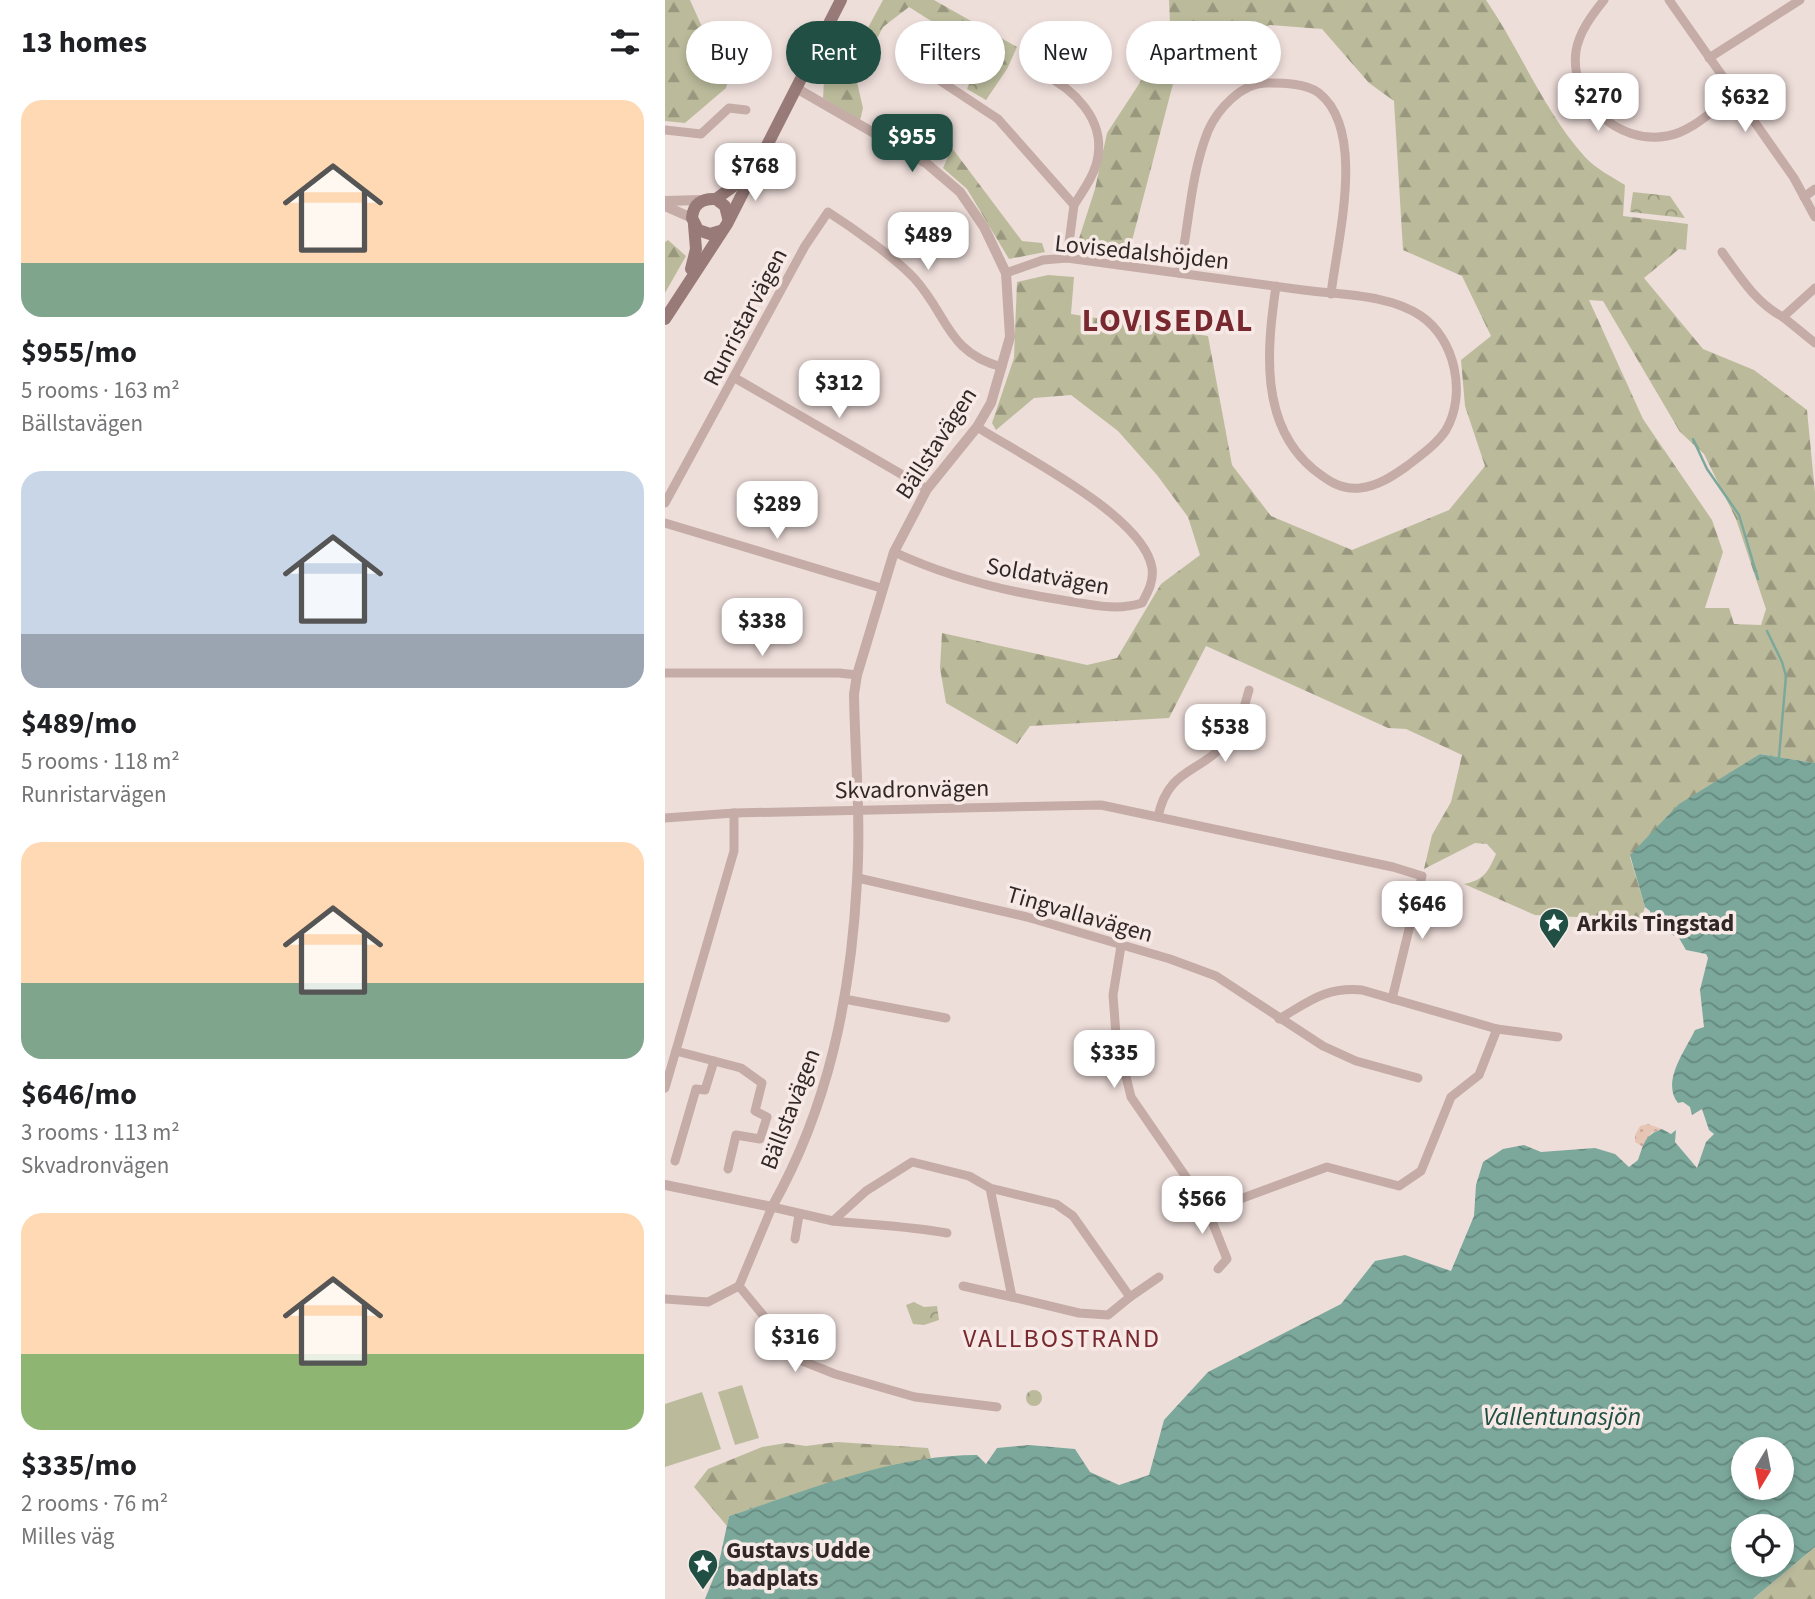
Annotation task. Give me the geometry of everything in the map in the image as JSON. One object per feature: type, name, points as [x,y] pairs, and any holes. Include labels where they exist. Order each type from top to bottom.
[{"type":"main road","points":[[665,319],[728,218],[841,0]]},
{"type":"main road","points":[[688,280],[696,250],[693,222],[695,206],[702,200],[716,199],[752,173]]},
{"type":"main road","points":[[716,199],[725,206],[728,218]]},
{"type":"main road","points":[[693,222],[704,233],[720,231]]},
{"type":"street","points":[[1604,0],[1585,26],[1576,49],[1575,75],[1585,99],[1603,118],[1622,130],[1643,136],[1668,136],[1689,127],[1735,94]]},
{"type":"street","points":[[1669,0],[1735,94],[1815,217]]},
{"type":"street","points":[[1709,58],[1800,0]]},
{"type":"street","points":[[1179,273],[1197,171],[1209,130],[1231,98],[1258,83],[1289,83],[1318,92],[1336,117],[1347,151],[1331,294]]},
{"type":"street","points":[[945,84],[998,119],[1067,202],[1074,205]]},
{"type":"street","points":[[1064,84],[1086,108],[1097,129],[1098,157],[1074,205],[1067,258]]},
{"type":"street","name":"Bällstavägen","points":[[665,1185],[772,1207],[796,1164],[831,1064],[844,999],[858,878],[854,694],[857,675],[894,552],[927,489],[977,427],[991,403],[1010,337],[1006,274],[984,227],[960,191],[926,163],[796,88]]},
{"type":"street","points":[[665,130],[701,134],[729,108],[746,110]]},
{"type":"street","points":[[1804,197],[1815,190]]},
{"type":"street","points":[[665,203],[702,200]]},
{"type":"street","points":[[665,203],[693,222]]},
{"type":"street","name":"Runristarvägen","points":[[665,503],[736,378],[805,246],[828,212],[913,278],[960,347],[977,360],[1002,367]]},
{"type":"street","points":[[1722,252],[1754,295],[1769,310],[1783,317],[1815,343]]},
{"type":"street","name":"Lovisedalshöjden","points":[[1006,274],[1043,260],[1067,258],[1276,286],[1387,302],[1421,316],[1444,340],[1456,367],[1455,400],[1446,430],[1423,453],[1386,481],[1359,488],[1331,484],[1304,461],[1281,428],[1269,384],[1276,286]]},
{"type":"street","points":[[1783,317],[1815,288]]},
{"type":"street","points":[[736,378],[927,489]]},
{"type":"street","name":"Soldatvägen","points":[[894,552],[935,571],[1003,592],[1100,606],[1126,608],[1142,603],[1151,588],[1152,568],[1141,540],[1118,516],[977,427]]},
{"type":"street","points":[[665,523],[881,588]]},
{"type":"street","points":[[665,673],[857,675]]},
{"type":"street","points":[[1158,817],[1165,790],[1227,742],[1236,730],[1249,690]]},
{"type":"street","name":"Skvadronvägen","points":[[665,818],[856,809],[1101,805],[1263,837],[1422,876],[1392,999]]},
{"type":"street","points":[[665,1088],[734,851],[734,813]]},
{"type":"street","name":"Tingvallavägen","points":[[858,878],[1027,917],[1170,959],[1216,976],[1323,1046],[1356,1061],[1418,1078]]},
{"type":"street","points":[[1121,946],[1112,995],[1116,1035],[1131,1097],[1206,1206],[1227,1259],[1218,1269]]},
{"type":"street","points":[[1279,1019],[1324,992],[1339,988],[1392,999],[1497,1029],[1558,1037]]},
{"type":"street","points":[[844,999],[946,1018]]},
{"type":"street","points":[[1206,1206],[1232,1202],[1328,1167],[1399,1186],[1421,1171],[1451,1097],[1479,1075],[1497,1029]]},
{"type":"street","points":[[676,1051],[741,1068],[762,1083],[755,1111],[767,1117],[760,1139],[736,1135],[729,1169]]},
{"type":"street","points":[[675,1161],[697,1089],[705,1090],[714,1061]]},
{"type":"street","points":[[833,1221],[866,1191],[912,1162],[969,1176],[990,1188],[1056,1204],[1073,1216],[1130,1297]]},
{"type":"street","points":[[990,1188],[1012,1297]]},
{"type":"street","points":[[665,1299],[708,1302],[739,1286],[772,1207],[800,1216],[833,1221],[880,1226],[904,1225],[947,1233]]},
{"type":"street","points":[[795,1239],[800,1216]]},
{"type":"street","points":[[963,1286],[1079,1313],[1108,1315],[1159,1277]]},
{"type":"street","points":[[739,1286],[800,1360],[835,1374],[915,1397],[997,1407]]},
{"type":"green space","points":[[665,0],[690,0],[699,21],[686,21],[686,84],[727,84],[726,88],[685,123],[665,121]]},
{"type":"green space","points":[[883,0],[934,0],[971,21],[931,21],[909,7],[881,31],[881,21],[872,21]]},
{"type":"green space","points":[[1169,0],[1486,0],[1570,139],[1594,165],[1625,185],[1623,216],[1688,224],[1686,250],[1679,249],[1644,278],[1703,349],[1754,370],[1807,410],[1815,493],[1815,763],[1760,754],[1630,857],[1645,907],[1641,920],[1535,915],[1464,884],[1481,877],[1490,866],[1496,854],[1487,844],[1475,843],[1424,869],[1432,835],[1451,802],[1462,755],[1406,729],[1388,728],[1206,646],[1169,718],[1030,726],[1017,744],[946,703],[940,668],[942,633],[1087,665],[1117,658],[1161,584],[1200,555],[1188,517],[1157,475],[1118,431],[1071,395],[1034,398],[996,430],[992,423],[1014,358],[1017,282],[1048,275],[1074,277],[1071,314],[1208,336],[1232,465],[1271,516],[1352,550],[1449,510],[1485,466],[1465,406],[1461,360],[1491,336],[1462,276],[1403,250],[1394,101],[1369,83],[1322,29],[1281,26],[1281,21],[1170,21]],"holes":[[[1589,300],[1603,301],[1680,432],[1704,454],[1736,519],[1766,609],[1761,625],[1734,624],[1729,608],[1705,608],[1723,552],[1712,520],[1643,419]]]},
{"type":"green space","points":[[1005,40],[1017,47],[1007,69],[1005,68]]},
{"type":"green space","points":[[824,84],[857,84],[863,108],[860,120],[823,98]]},
{"type":"green space","points":[[969,84],[997,84],[986,100],[967,89]]},
{"type":"green space","points":[[1139,84],[1173,84],[1127,260],[1076,248],[1095,189],[1107,133]]},
{"type":"green space","points":[[952,148],[1022,241],[1042,243],[1045,252],[1009,259],[967,189],[943,168]]},
{"type":"green space","points":[[1633,192],[1670,196],[1685,218],[1630,212]]},
{"type":"green space","points":[[668,240],[686,256],[665,293],[665,242]]},
{"type":"green space","points":[[914,1302],[924,1307],[937,1306],[939,1320],[924,1325],[913,1324],[906,1305]]},
{"type":"green space","points":[[742,1385],[759,1438],[735,1445],[718,1392]]},
{"type":"green space","points":[[1031,1390],[1037,1390],[1042,1398],[1040,1404],[1031,1406],[1026,1401],[1026,1395]]},
{"type":"green space","points":[[702,1392],[721,1449],[665,1467],[665,1404]]},
{"type":"green space","points":[[837,1442],[928,1448],[931,1458],[847,1478],[729,1516],[727,1526],[694,1487],[708,1469],[762,1447],[786,1443],[806,1446]]},
{"type":"green space","points":[[1815,1547],[1815,1599],[1753,1599],[1779,1577],[1794,1577],[1794,1565]]},
{"type":"sand","points":[[1648,1124],[1662,1129],[1651,1133],[1643,1147],[1635,1142],[1635,1135],[1640,1126]]},
{"type":"water","name":"Vallentunasjön","points":[[1760,754],[1815,763],[1815,1547],[1794,1565],[1794,1514],[1731,1514],[1731,1577],[1779,1577],[1753,1599],[705,1599],[718,1567],[729,1516],[882,1467],[977,1455],[986,1464],[997,1448],[1029,1445],[1075,1449],[1090,1472],[1119,1485],[1149,1475],[1164,1420],[1208,1372],[1341,1304],[1375,1261],[1405,1255],[1451,1271],[1474,1216],[1476,1185],[1483,1162],[1503,1149],[1524,1145],[1541,1152],[1595,1148],[1615,1154],[1629,1167],[1638,1160],[1645,1141],[1652,1134],[1662,1129],[1671,1134],[1676,1130],[1675,1142],[1697,1168],[1706,1142],[1714,1134],[1709,1130],[1702,1109],[1692,1115],[1690,1107],[1683,1102],[1678,1103],[1672,1086],[1676,1066],[1695,1030],[1704,1027],[1700,990],[1708,958],[1706,954],[1686,950],[1679,938],[1650,924],[1650,911],[1645,907],[1630,855],[1679,804]]},
{"type":"waterway","points":[[1693,439],[1707,469],[1739,515],[1758,579]]},
{"type":"waterway","points":[[1767,631],[1786,676],[1779,757]]},
{"type":"place","name":"Arkils Tingstad","points":[[1554,950]]},
{"type":"place","name":"Gustavs Udde badplats","points":[[703,1591]]},
{"type":"district","name":"LOVISEDAL","points":[[1168,320]]},
{"type":"district","name":"VALLBOSTRAND","points":[[1062,1338]]}]
